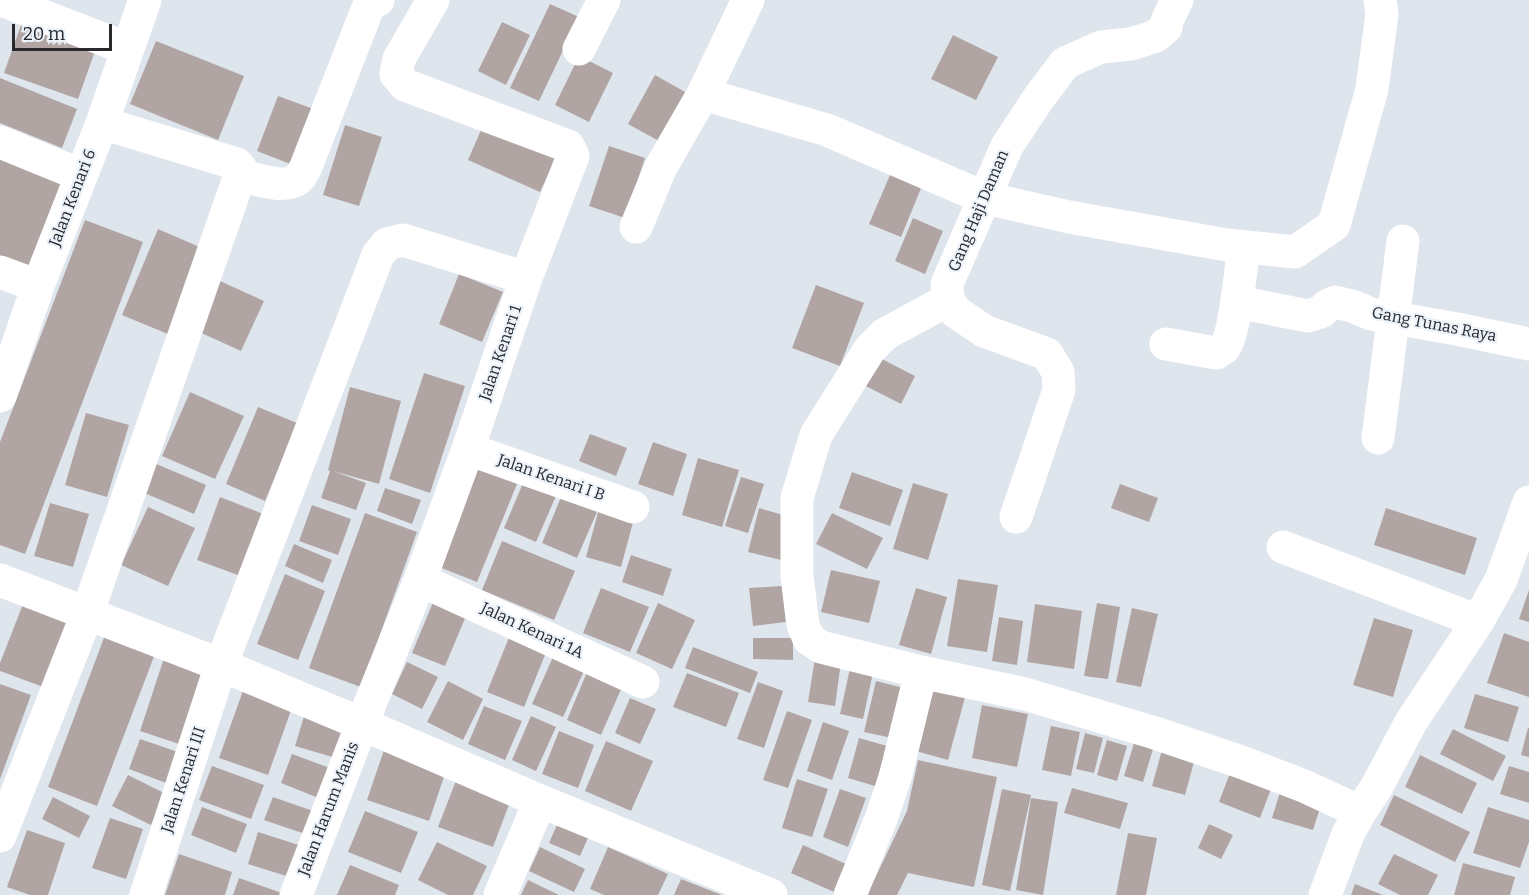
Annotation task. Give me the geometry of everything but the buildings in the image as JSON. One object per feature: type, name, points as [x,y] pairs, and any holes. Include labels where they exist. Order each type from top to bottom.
[{"type":"street","points":[[2,0],[128,49]]},
{"type":"street","name":"Jalan Kenari 6","points":[[0,396],[38,286],[102,123],[145,0]]},
{"type":"street","points":[[240,175],[286,184],[299,179],[369,5],[378,0]]},
{"type":"street","points":[[579,49],[604,0]]},
{"type":"street","points":[[636,227],[661,167],[703,94],[748,0]]},
{"type":"street","name":"Gang Haji Daman","points":[[948,300],[947,284],[1007,146],[1065,63],[1101,47],[1131,44],[1156,36],[1166,27],[1177,0]]},
{"type":"street","points":[[703,94],[827,130],[985,198],[1069,218],[1227,245],[1295,252],[1334,225],[1372,89],[1382,14],[1380,0]]},
{"type":"street","name":"Jalan Kenari 1","points":[[362,724],[420,580],[468,449],[526,278],[573,156],[568,146],[405,85],[396,74],[399,60],[424,3]]},
{"type":"street","points":[[0,836],[87,614],[240,175],[241,168],[237,164],[102,123]]},
{"type":"street","points":[[0,142],[81,175]]},
{"type":"street","name":"Jalan Kenari III","points":[[146,895],[221,665],[378,255],[387,244],[403,240],[526,278]]},
{"type":"street","points":[[1378,438],[1403,241]]},
{"type":"street","points":[[1166,344],[1216,353],[1225,347],[1231,329],[1244,247]]},
{"type":"street","points":[[0,272],[38,286]]},
{"type":"street","points":[[1016,518],[1059,390],[1058,372],[1047,354],[984,331],[956,312],[948,300],[885,334],[870,349],[816,435],[797,498],[797,576],[803,625],[809,639],[821,647],[921,672],[1025,694],[1155,733],[1304,786],[1360,812]]},
{"type":"street","name":"Gang Tunas Raya","points":[[1236,302],[1308,316],[1321,312],[1335,302],[1371,314],[1529,344]]},
{"type":"street","name":"Jalan Kenari I B","points":[[468,449],[633,507]]},
{"type":"street","points":[[1325,895],[1348,834],[1360,812],[1376,788],[1412,722],[1478,621],[1501,580],[1529,502]]},
{"type":"street","points":[[1283,547],[1478,621]]},
{"type":"street","points":[[0,580],[221,665],[540,801],[771,895]]},
{"type":"street","name":"Jalan Kenari 1A","points":[[420,580],[643,682]]},
{"type":"street","points":[[850,895],[895,778],[921,672]]},
{"type":"street","name":"Jalan Harum Manis","points":[[296,895],[362,724]]},
{"type":"street","points":[[500,895],[540,801]]}]
